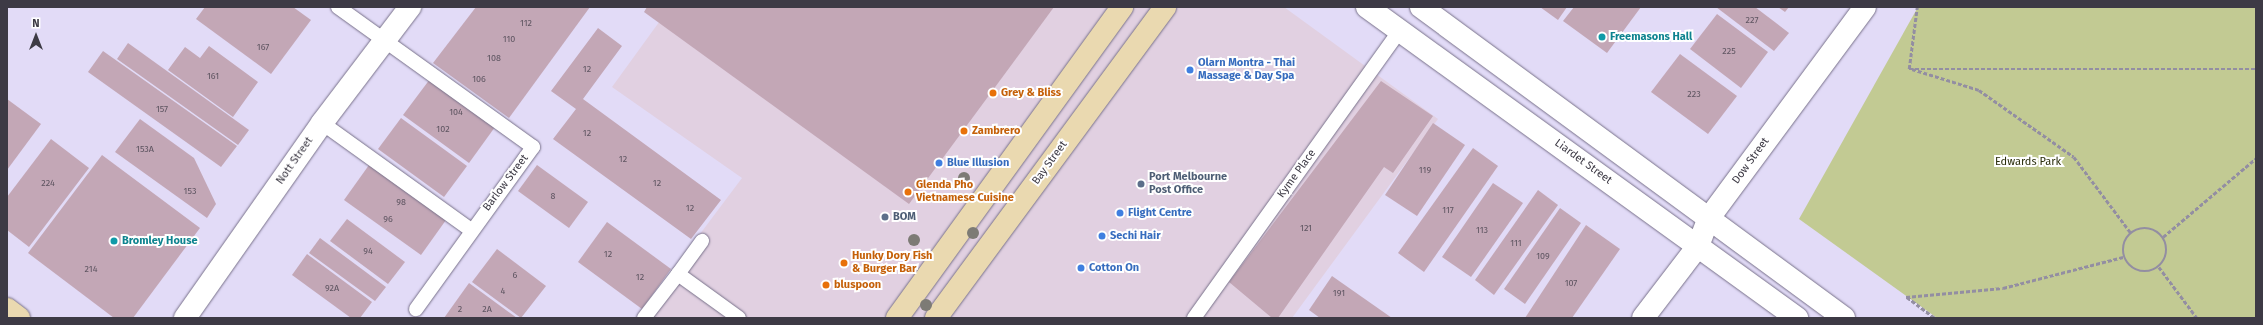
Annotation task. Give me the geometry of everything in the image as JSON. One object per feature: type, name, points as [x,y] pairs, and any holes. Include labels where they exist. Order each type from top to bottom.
[{"type":"main road","points":[[897,318],[1122,7]]},
{"type":"main road","name":"Bay Street","points":[[936,318],[1165,7]]},
{"type":"main road","points":[[7,309],[19,318]]},
{"type":"street","name":"Nott Street","points":[[185,318],[322,123],[385,42],[410,7]]},
{"type":"street","name":"Liardet Street","points":[[1367,7],[1408,35],[1797,318]]},
{"type":"street","name":"Dow Street","points":[[1643,318],[1698,246],[1710,218],[1865,7]]},
{"type":"street","points":[[1408,35],[1432,10],[1844,318]]},
{"type":"lane","points":[[338,7],[385,42]]},
{"type":"lane","name":"Kyme Place","points":[[1194,318],[1408,35]]},
{"type":"lane","name":"Barlow Street","points":[[385,42],[533,147],[471,230],[416,309]]},
{"type":"lane","points":[[322,123],[471,230]]},
{"type":"lane","points":[[644,318],[702,241]]},
{"type":"lane","points":[[678,274],[739,318]]},
{"type":"path","points":[[1909,68],[1917,7]]},
{"type":"path","points":[[1909,68],[2256,68]]},
{"type":"path","points":[[1909,68],[1979,90],[2074,157],[2131,233]]},
{"type":"path","points":[[2163,237],[2256,158]]},
{"type":"path","points":[[2144,228],[2163,237],[2166,256],[2159,267],[2138,271],[2124,256],[2124,243],[2131,233],[2144,228]]},
{"type":"path","points":[[1935,318],[1906,297],[2003,288],[2124,256]]},
{"type":"path","points":[[2159,267],[2197,318]]},
{"type":"shaded area","points":[[670,7],[1284,7],[1438,119],[1292,318],[637,318],[742,178],[612,87]]},
{"type":"green space","name":"Edwards Park","points":[[1918,7],[2256,7],[2256,318],[1937,318],[1799,219]]},
{"type":"building","points":[[205,7],[293,7],[311,20],[271,74],[196,19]]},
{"type":"building","points":[[476,7],[590,7],[509,118],[433,63]]},
{"type":"building","points":[[647,7],[1054,7],[909,204],[644,12]]},
{"type":"building","points":[[1540,7],[1567,7],[1558,20]]},
{"type":"building","name":"Freemasons Hall","points":[[1574,7],[1641,7],[1607,53],[1563,21]]},
{"type":"building","points":[[1716,7],[1755,7],[1789,33],[1774,51]]},
{"type":"building","points":[[1778,7],[1789,7],[1785,12]]},
{"type":"building","points":[[1717,14],[1768,52],[1741,88],[1690,49]]},
{"type":"building","points":[[598,28],[622,46],[583,99],[721,200],[691,239],[553,139],[576,109],[551,91]]},
{"type":"building","points":[[128,43],[249,130],[238,145],[117,59]]},
{"type":"building","points":[[209,46],[258,82],[233,117],[168,70],[185,47],[200,58]]},
{"type":"building","points":[[103,51],[237,146],[221,167],[88,72]]},
{"type":"building","points":[[1680,54],[1737,96],[1708,134],[1651,92]]},
{"type":"building","points":[[430,79],[495,127],[469,163],[403,115]]},
{"type":"building","points":[[1381,81],[1433,116],[1393,173],[1384,167],[1278,318],[1272,318],[1229,282]]},
{"type":"building","points":[[7,99],[41,124],[7,170]]},
{"type":"building","points":[[401,118],[467,166],[444,197],[378,149]]},
{"type":"building","points":[[140,119],[194,158],[216,204],[207,218],[115,152]]},
{"type":"building","points":[[1433,123],[1465,145],[1417,216],[1385,195]]},
{"type":"building","points":[[51,139],[89,168],[29,247],[7,230],[7,197]]},
{"type":"building","points":[[1473,148],[1498,166],[1424,272],[1398,253]]},
{"type":"building","name":"Bromley House","points":[[102,155],[200,228],[133,318],[114,318],[28,253]]},
{"type":"building","points":[[369,165],[446,220],[421,255],[344,200]]},
{"type":"building","points":[[537,165],[588,202],[569,228],[518,191]]},
{"type":"building","points":[[1493,183],[1523,203],[1471,277],[1442,257]]},
{"type":"building","points":[[1538,190],[1558,205],[1494,295],[1475,280]]},
{"type":"building","points":[[1560,208],[1581,223],[1525,304],[1504,289]]},
{"type":"building","points":[[347,219],[405,262],[388,284],[330,241]]},
{"type":"building","points":[[607,222],[671,269],[642,309],[578,262]]},
{"type":"building","points":[[1586,225],[1620,249],[1572,318],[1525,318]]},
{"type":"building","points":[[320,238],[386,287],[375,301],[309,253]]},
{"type":"building","points":[[497,249],[546,286],[521,318],[472,282]]},
{"type":"building","points":[[307,254],[372,302],[360,318],[351,318],[292,275]]},
{"type":"building","points":[[1332,276],[1392,318],[1320,318],[1309,310]]},
{"type":"building","points":[[469,283],[517,318],[444,318]]},
{"type":"place","name":"Freemasons Hall","points":[[1602,37]]},
{"type":"place","name":"Olarn Montra - Thai Massage & Day Spa","points":[[1190,70]]},
{"type":"place","name":"Grey & Bliss","points":[[993,93]]},
{"type":"place","name":"Zambrero","points":[[964,131]]},
{"type":"place","name":"Blue Illusion","points":[[939,163]]},
{"type":"place","name":"Port Melbourne Post Office","points":[[1141,184]]},
{"type":"place","name":"Glenda Pho Vietnamese Cuisine","points":[[908,192]]},
{"type":"place","name":"Flight Centre","points":[[1120,213]]},
{"type":"place","name":"BOM","points":[[885,217]]},
{"type":"place","name":"Sechi Hair","points":[[1102,236]]},
{"type":"place","name":"Bromley House","points":[[114,241]]},
{"type":"place","name":"Hunky Dory Fish & Burger Bar","points":[[844,263]]},
{"type":"place","name":"Cotton On","points":[[1081,268]]},
{"type":"place","name":"bluspoon","points":[[826,285]]}]
